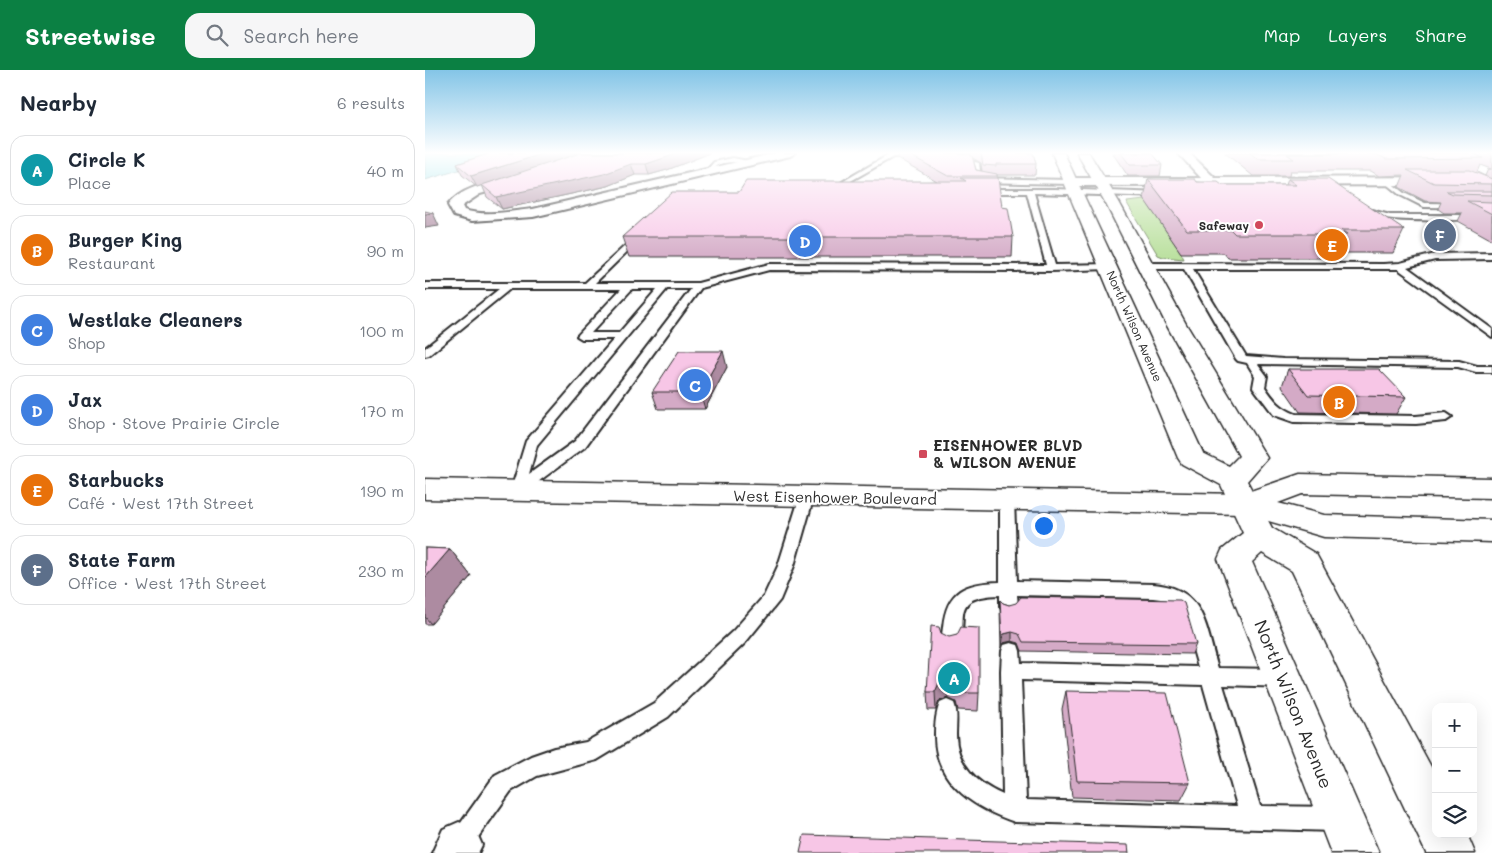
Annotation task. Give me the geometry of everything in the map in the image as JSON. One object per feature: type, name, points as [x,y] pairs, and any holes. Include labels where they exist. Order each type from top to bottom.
[{"type":"main road","name":"North Wilson Avenue","points":[[1074,190],[1192,458],[1246,507],[1304,564],[1432,815]]},
{"type":"main road","name":"North Wilson Avenue","points":[[1104,190],[1144,266],[1253,458],[1246,507],[1234,559],[1348,836]]},
{"type":"main road","points":[[1086,217],[1104,228],[1116,253],[1128,263],[1144,266]]},
{"type":"main road","name":"West Eisenhower Boulevard","points":[[1246,507],[1300,484],[1492,488]]},
{"type":"main road","name":"West Eisenhower Boulevard","points":[[425,489],[1007,500],[1246,507],[1324,526],[1492,531]]},
{"type":"main road","points":[[1443,838],[1451,853]]},
{"type":"street","points":[[489,190],[458,202],[455,205],[456,209],[464,216],[472,217],[533,213],[631,190]]},
{"type":"lane","points":[[972,191],[1046,190]]},
{"type":"lane","points":[[1124,190],[1169,195]]},
{"type":"lane","points":[[1397,190],[1424,205],[1492,206]]},
{"type":"lane","points":[[1030,191],[1051,268]]},
{"type":"lane","points":[[1362,207],[1374,214],[1385,216],[1492,217]]},
{"type":"lane","points":[[587,286],[648,226]]},
{"type":"lane","points":[[1144,266],[1400,266],[1435,257],[1492,256]]},
{"type":"lane","points":[[425,286],[698,286],[769,267],[1051,268],[1109,266]]},
{"type":"lane","points":[[1187,266],[1242,358],[1251,361],[1459,364],[1476,369],[1492,369]]},
{"type":"lane","points":[[1400,266],[1492,334]]},
{"type":"lane","points":[[425,353],[508,286]]},
{"type":"lane","points":[[622,336],[581,336],[629,286]]},
{"type":"lane","points":[[518,490],[531,444],[664,286]]},
{"type":"lane","points":[[518,490],[580,444],[698,286]]},
{"type":"lane","points":[[1251,361],[1261,376],[1259,387],[1272,406],[1278,412],[1294,418],[1416,420],[1446,417]]},
{"type":"lane","points":[[457,849],[503,783],[531,766],[589,752],[661,710],[739,637],[771,600],[785,566],[807,496]]},
{"type":"lane","points":[[1007,500],[1009,606]]},
{"type":"lane","points":[[950,645],[953,613],[956,604],[963,596],[982,589],[1153,590],[1173,594],[1182,599],[1191,611],[1252,817]]},
{"type":"lane","points":[[1015,811],[1011,661],[1211,676],[1284,678]]},
{"type":"lane","points":[[947,710],[946,746],[951,763],[961,778],[979,795],[990,802],[1015,811],[1252,817],[1348,836]]},
{"type":"green space","points":[[1145,200],[1184,259],[1158,255],[1127,202]]},
{"type":"building","points":[[487,190],[531,190],[496,197]]},
{"type":"building","points":[[741,190],[1000,190],[1002,207],[1008,208],[1013,237],[622,237],[672,192],[739,192]]},
{"type":"building","points":[[1156,190],[1344,190],[1404,230],[1341,230],[1347,234],[1235,234],[1231,230],[1187,230]]},
{"type":"building","points":[[1446,191],[1492,191],[1492,195],[1453,194]]},
{"type":"building","points":[[1467,201],[1492,202],[1492,214]]},
{"type":"building","points":[[679,351],[723,351],[700,392],[652,392]]},
{"type":"building","points":[[1288,369],[1379,369],[1406,397],[1308,395]]},
{"type":"building","points":[[425,548],[450,549],[425,578]]},
{"type":"building","points":[[1021,597],[1180,600],[1184,603],[1196,644],[1023,642],[1019,634],[1012,632],[1004,634],[1002,638],[1000,600],[1009,605],[1016,603]]},
{"type":"building","points":[[931,626],[939,627],[941,633],[949,637],[957,635],[961,627],[979,628],[979,693],[958,693],[956,685],[947,680],[939,683],[935,692],[927,692]]},
{"type":"building","points":[[1066,691],[1167,693],[1190,783],[1077,781]]},
{"type":"building","points":[[804,835],[1128,845],[1129,853],[800,853]]},
{"type":"place","name":"Safeway","points":[[1259,225]]},
{"type":"place","name":"State Farm","points":[[1440,235]]},
{"type":"place","name":"Jax","points":[[805,241]]},
{"type":"place","name":"Starbucks","points":[[1332,245]]},
{"type":"place","name":"Westlake Cleaners","points":[[695,385]]},
{"type":"place","name":"Burger King","points":[[1339,402]]},
{"type":"place","name":"EISENHOWER BLVD & WILSON AVENUE","points":[[923,454]]},
{"type":"place","name":"Circle K","points":[[954,678]]}]
